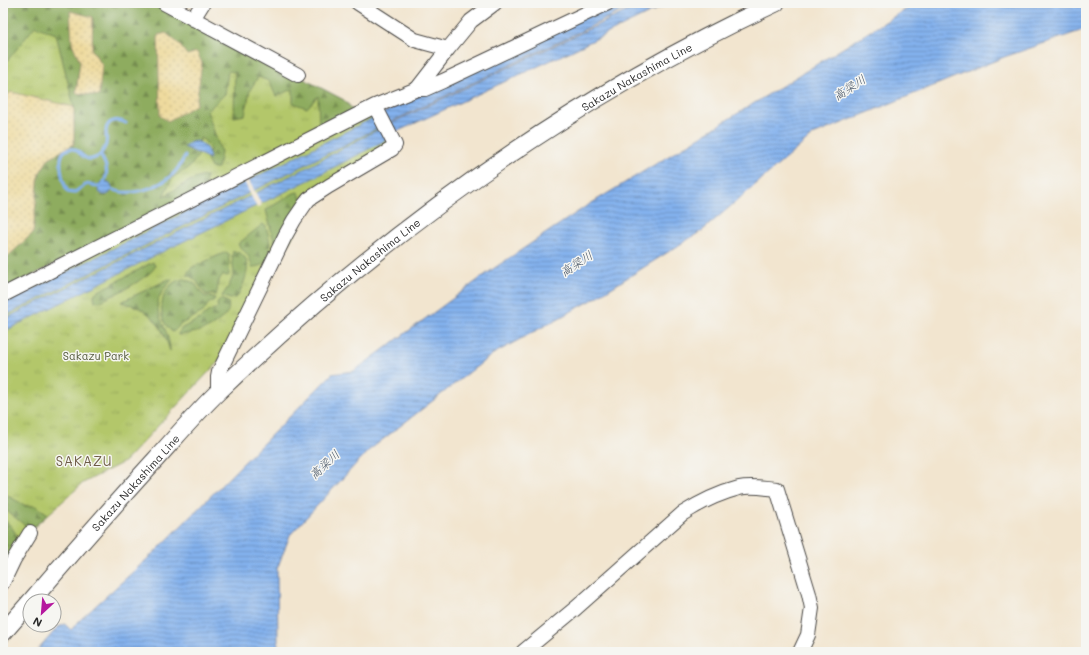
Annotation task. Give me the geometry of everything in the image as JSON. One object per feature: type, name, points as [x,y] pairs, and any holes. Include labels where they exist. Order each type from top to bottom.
[{"type":"main road","name":"Sakazu Nakashima Line","points":[[37,593],[112,507],[218,392],[287,329],[358,268],[495,164],[579,109],[621,84],[733,23],[776,3]]},
{"type":"main road","name":"Sakazu Nakashima Line","points":[[3,633],[22,610]]},
{"type":"street","points":[[164,3],[298,75]]},
{"type":"street","points":[[193,19],[203,3]]},
{"type":"street","points":[[358,3],[415,40],[448,49]]},
{"type":"street","points":[[417,89],[471,21],[495,3]]},
{"type":"street","points":[[3,295],[417,89],[424,89],[443,82],[608,3]]},
{"type":"street","points":[[218,392],[219,372],[298,214],[309,199],[392,149],[394,141],[376,109]]},
{"type":"street","points":[[523,652],[576,608],[682,514],[698,503],[740,488],[754,487],[777,489],[809,594],[812,608],[808,635],[800,652]]},
{"type":"street","points":[[3,582],[14,559],[30,533]]},
{"type":"green space","points":[[3,3],[158,3],[344,100],[354,111],[3,290]]},
{"type":"green space","points":[[3,3],[158,3],[344,100],[354,111],[319,130],[318,96],[307,108],[293,103],[293,89],[276,96],[269,81],[258,77],[250,90],[245,115],[234,117],[235,72],[228,71],[225,94],[207,111],[221,152],[218,168],[211,168],[207,160],[210,149],[205,141],[200,138],[198,156],[189,168],[173,177],[163,196],[194,179],[206,176],[205,189],[3,290],[3,261],[33,233],[39,174],[49,158],[74,144],[74,107],[56,34],[35,26],[3,66]],"holes":[[[93,17],[92,50],[102,65],[76,93],[80,62]]]},
{"type":"green space","name":"Sakazu Park","points":[[369,111],[390,142],[320,190],[221,359],[124,462],[83,483],[31,530],[3,574],[3,299]]},
{"type":"green space","points":[[298,192],[301,198],[300,202],[276,242],[274,241],[266,210]]},
{"type":"green space","points":[[263,224],[266,228],[270,244],[269,258],[263,264],[252,267],[248,256],[238,244]]},
{"type":"green space","points":[[233,251],[241,254],[245,258],[247,271],[243,285],[237,297],[231,299],[222,296],[229,286],[234,274],[232,257]]},
{"type":"green space","points":[[226,252],[229,254],[228,276],[223,275],[221,277],[218,282],[216,295],[205,294],[196,280],[188,275],[188,272],[191,268]]},
{"type":"green space","points":[[153,262],[155,266],[152,271],[139,281],[99,302],[95,301],[95,293]]},
{"type":"green space","points":[[169,279],[172,280],[163,290],[159,299],[158,308],[159,316],[169,341],[170,351],[159,325],[147,313],[140,308],[121,302]]},
{"type":"green space","points":[[185,279],[194,283],[204,296],[215,298],[208,304],[203,312],[181,324],[173,332],[163,319],[162,301],[170,286],[177,281]]},
{"type":"green space","points":[[220,299],[228,302],[229,305],[228,312],[221,319],[201,331],[178,335],[182,328],[200,319],[209,311],[218,308],[217,304]]},
{"type":"green space","points":[[3,495],[8,496],[26,506],[36,506],[48,514],[31,530],[3,508]]},
{"type":"green space","points":[[3,518],[14,530],[16,541],[13,551],[3,564]]},
{"type":"sand","points":[[70,11],[93,17],[92,50],[102,65],[99,96],[76,93],[80,62],[72,43]]},
{"type":"sand","points":[[166,33],[178,43],[187,55],[197,52],[202,63],[196,105],[168,121],[160,116],[158,35]]},
{"type":"sand","points":[[11,92],[74,107],[74,144],[49,158],[39,174],[33,233],[3,261],[3,99]]},
{"type":"water","points":[[612,3],[638,3],[380,127],[3,317],[3,304],[385,112]]},
{"type":"water","points":[[644,3],[670,3],[394,133],[388,139],[313,178],[3,332],[3,320],[26,308],[308,167],[381,128]]},
{"type":"water","name":"高梁川","points":[[920,3],[1086,3],[1086,29],[1004,57],[813,135],[703,230],[592,300],[493,354],[368,451],[290,535],[277,569],[278,644],[274,652],[36,652],[53,633],[62,633],[62,625],[65,624],[71,630],[157,550],[332,374],[354,371],[493,269],[585,207],[901,12]]},
{"type":"water","points":[[196,141],[206,148],[210,159],[184,147],[191,142]]},
{"type":"water","points":[[105,181],[110,183],[112,188],[110,193],[105,195],[100,193],[98,188],[100,183]]},
{"type":"pier","points":[[248,179],[262,205],[257,208],[244,181]]},
{"type":"waterway","points":[[104,182],[106,178],[106,168],[100,155],[106,144],[106,131],[108,124],[113,121],[126,123]]},
{"type":"waterway","points":[[98,187],[90,184],[73,193],[68,192],[62,175],[61,162],[64,151],[69,149],[77,150],[86,158],[90,159],[100,155]]},
{"type":"waterway","points":[[111,189],[134,192],[158,185],[173,174],[185,156]]},
{"type":"district","name":"SAKAZU","points":[[84,460]]}]
